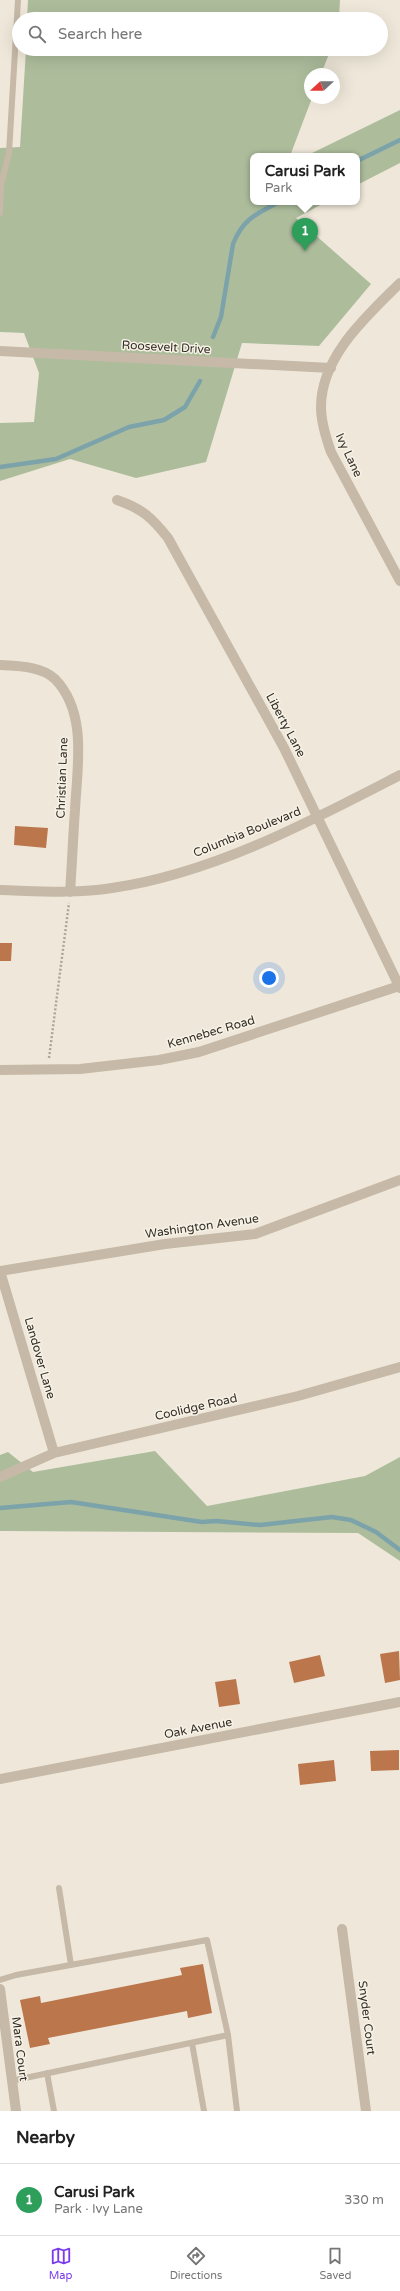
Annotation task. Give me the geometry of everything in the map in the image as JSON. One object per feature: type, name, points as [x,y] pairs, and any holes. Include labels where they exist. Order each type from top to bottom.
[{"type":"street","name":"Ivy Lane","points":[[400,282],[362,321],[341,348],[331,368],[322,394],[321,407],[331,452],[400,581]]},
{"type":"street","name":"Roosevelt Drive","points":[[0,351],[331,368]]},
{"type":"street","name":"Liberty Lane","points":[[117,500],[136,507],[152,518],[168,538],[284,748],[399,987]]},
{"type":"street","name":"Christian Lane","points":[[0,665],[23,666],[43,672],[54,678],[66,694],[74,715],[79,745],[70,892]]},
{"type":"street","name":"Columbia Boulevard","points":[[0,890],[70,892],[112,888],[166,877],[217,861],[318,817],[400,775]]},
{"type":"street","name":"Kennebec Road","points":[[0,1070],[48,1071],[121,1065],[199,1052],[399,987]]},
{"type":"street","name":"Washington Avenue","points":[[0,1271],[165,1244],[255,1234],[400,1180]]},
{"type":"street","name":"Landover Lane","points":[[0,1271],[54,1453]]},
{"type":"street","name":"Coolidge Road","points":[[0,1477],[54,1453],[298,1396],[400,1367]]},
{"type":"street","name":"Oak Avenue","points":[[0,1779],[400,1702]]},
{"type":"street","name":"Snyder Court","points":[[342,1929],[366,2111]]},
{"type":"street","name":"Mara Court","points":[[0,1989],[16,2111]]},
{"type":"lane","points":[[17,12],[18,0]]},
{"type":"lane","points":[[0,213],[1,185],[9,153],[15,56]]},
{"type":"lane","points":[[0,165],[5,170]]},
{"type":"lane","points":[[59,1888],[72,1965]]},
{"type":"lane","points":[[0,1980],[207,1940],[228,2035],[237,2111]]},
{"type":"lane","points":[[11,2081],[228,2035]]},
{"type":"lane","points":[[192,2043],[204,2111]]},
{"type":"lane","points":[[47,2073],[54,2111]]},
{"type":"path","points":[[48,1071],[70,892]]},
{"type":"green space","points":[[28,0],[340,0],[339,12],[27,12]]},
{"type":"green space","points":[[26,56],[328,56],[323,68],[304,68],[304,104],[310,104],[291,153],[250,153],[250,205],[320,205],[296,218],[371,284],[319,346],[242,343],[206,462],[136,478],[70,459],[0,481],[0,423],[34,422],[39,373],[24,333],[0,332],[0,148],[20,147]]},
{"type":"green space","points":[[400,110],[400,163],[360,183],[360,153],[312,153]]},
{"type":"green space","points":[[155,1451],[207,1506],[365,1476],[400,1457],[400,1561],[358,1533],[0,1531],[0,1455],[8,1452],[33,1472]]},
{"type":"building","points":[[15,826],[48,828],[46,848],[14,845]]},
{"type":"building","points":[[0,943],[12,943],[11,961],[0,961]]},
{"type":"building","points":[[399,1651],[400,1680],[385,1683],[380,1654]]},
{"type":"building","points":[[320,1655],[325,1676],[294,1683],[289,1662]]},
{"type":"building","points":[[236,1679],[240,1704],[219,1707],[215,1682]]},
{"type":"building","points":[[399,1750],[399,1770],[371,1771],[370,1751]]},
{"type":"building","points":[[334,1760],[336,1781],[300,1785],[298,1764]]},
{"type":"building","points":[[203,1964],[212,2013],[188,2018],[187,2011],[48,2038],[50,2044],[30,2048],[20,2000],[40,1996],[41,2003],[182,1975],[180,1968]]},
{"type":"waterway","points":[[360,160],[400,140]]},
{"type":"waterway","points":[[213,337],[221,317],[233,244],[241,229],[251,218],[273,205]]},
{"type":"waterway","points":[[0,467],[56,459],[129,427],[164,420],[185,407],[200,381]]},
{"type":"waterway","points":[[0,1508],[71,1502],[202,1522],[216,1521],[260,1525],[332,1517],[351,1520],[376,1532],[400,1550]]},
{"type":"place","name":"Carusi Park","points":[[305,251]]}]
